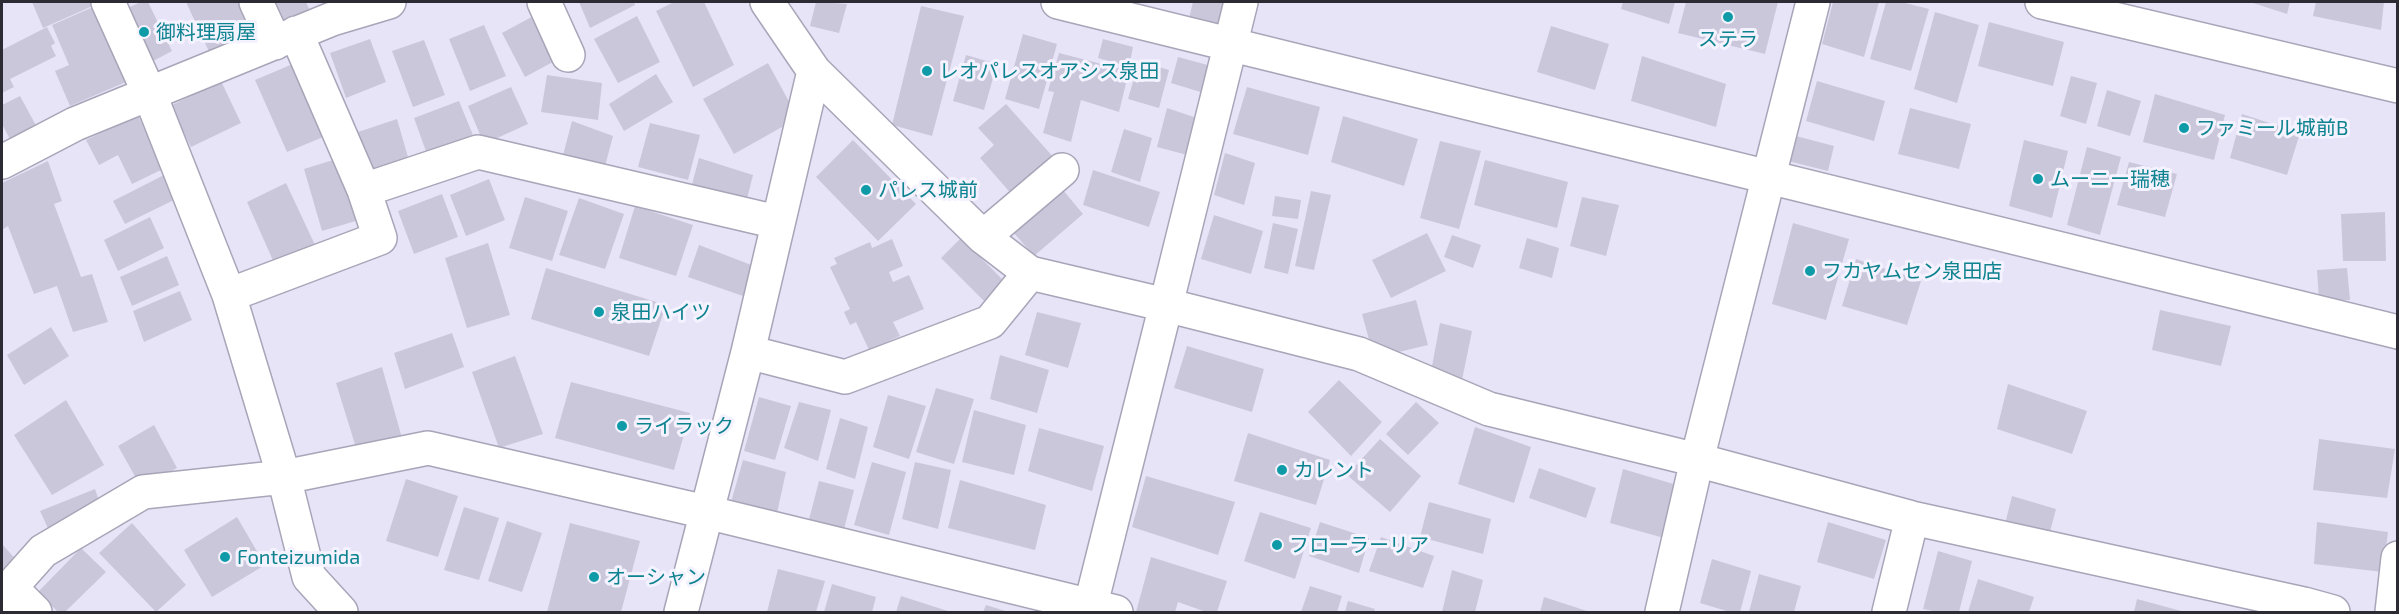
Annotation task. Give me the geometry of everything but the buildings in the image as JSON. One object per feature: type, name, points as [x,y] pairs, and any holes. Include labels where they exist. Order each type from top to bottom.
[{"type":"street","points":[[108,2],[150,94],[228,295],[284,477],[309,577],[341,612]]},
{"type":"street","points":[[228,295],[380,238],[364,190],[286,38],[256,2]]},
{"type":"street","points":[[4,154],[286,38],[329,10],[389,2]]},
{"type":"street","points":[[544,2],[568,55]]},
{"type":"street","points":[[766,2],[814,71],[983,237],[1030,273],[1166,304],[1359,354],[1490,409],[1697,460],[1912,518],[2333,612]]},
{"type":"street","points":[[1058,2],[2397,332]]},
{"type":"street","points":[[35,612],[6,592],[43,551],[143,492],[284,477],[428,448],[706,512],[1098,610],[1166,304],[1241,2]]},
{"type":"street","points":[[1662,612],[1697,460],[1813,2]]},
{"type":"street","points":[[2042,2],[2397,86]]},
{"type":"street","points":[[681,612],[748,352],[814,71]]},
{"type":"street","points":[[364,190],[478,152],[777,222]]},
{"type":"street","points":[[983,237],[1062,170]]},
{"type":"street","points":[[748,352],[845,377],[990,322],[1030,273]]},
{"type":"street","points":[[1889,612],[1912,518]]},
{"type":"street","points":[[2392,612],[2397,558]]},
{"type":"place","name":"ステラ","points":[[1728,17]]},
{"type":"place","name":"御料理扇屋","points":[[144,32]]},
{"type":"place","name":"レオパレスオアシス泉田","points":[[927,71]]},
{"type":"place","name":"ファミール城前B","points":[[2184,128]]},
{"type":"place","name":"ムーニー瑞穂","points":[[2038,179]]},
{"type":"place","name":"パレス城前","points":[[866,190]]},
{"type":"place","name":"フカヤムセン泉田店","points":[[1810,271]]},
{"type":"place","name":"泉田ハイツ","points":[[599,312]]},
{"type":"place","name":"ライラック","points":[[622,426]]},
{"type":"place","name":"カレント","points":[[1282,470]]},
{"type":"place","name":"フローラーリア","points":[[1277,545]]},
{"type":"place","name":"Fonteizumida","points":[[225,557]]},
{"type":"place","name":"オーシャン","points":[[594,577]]}]
